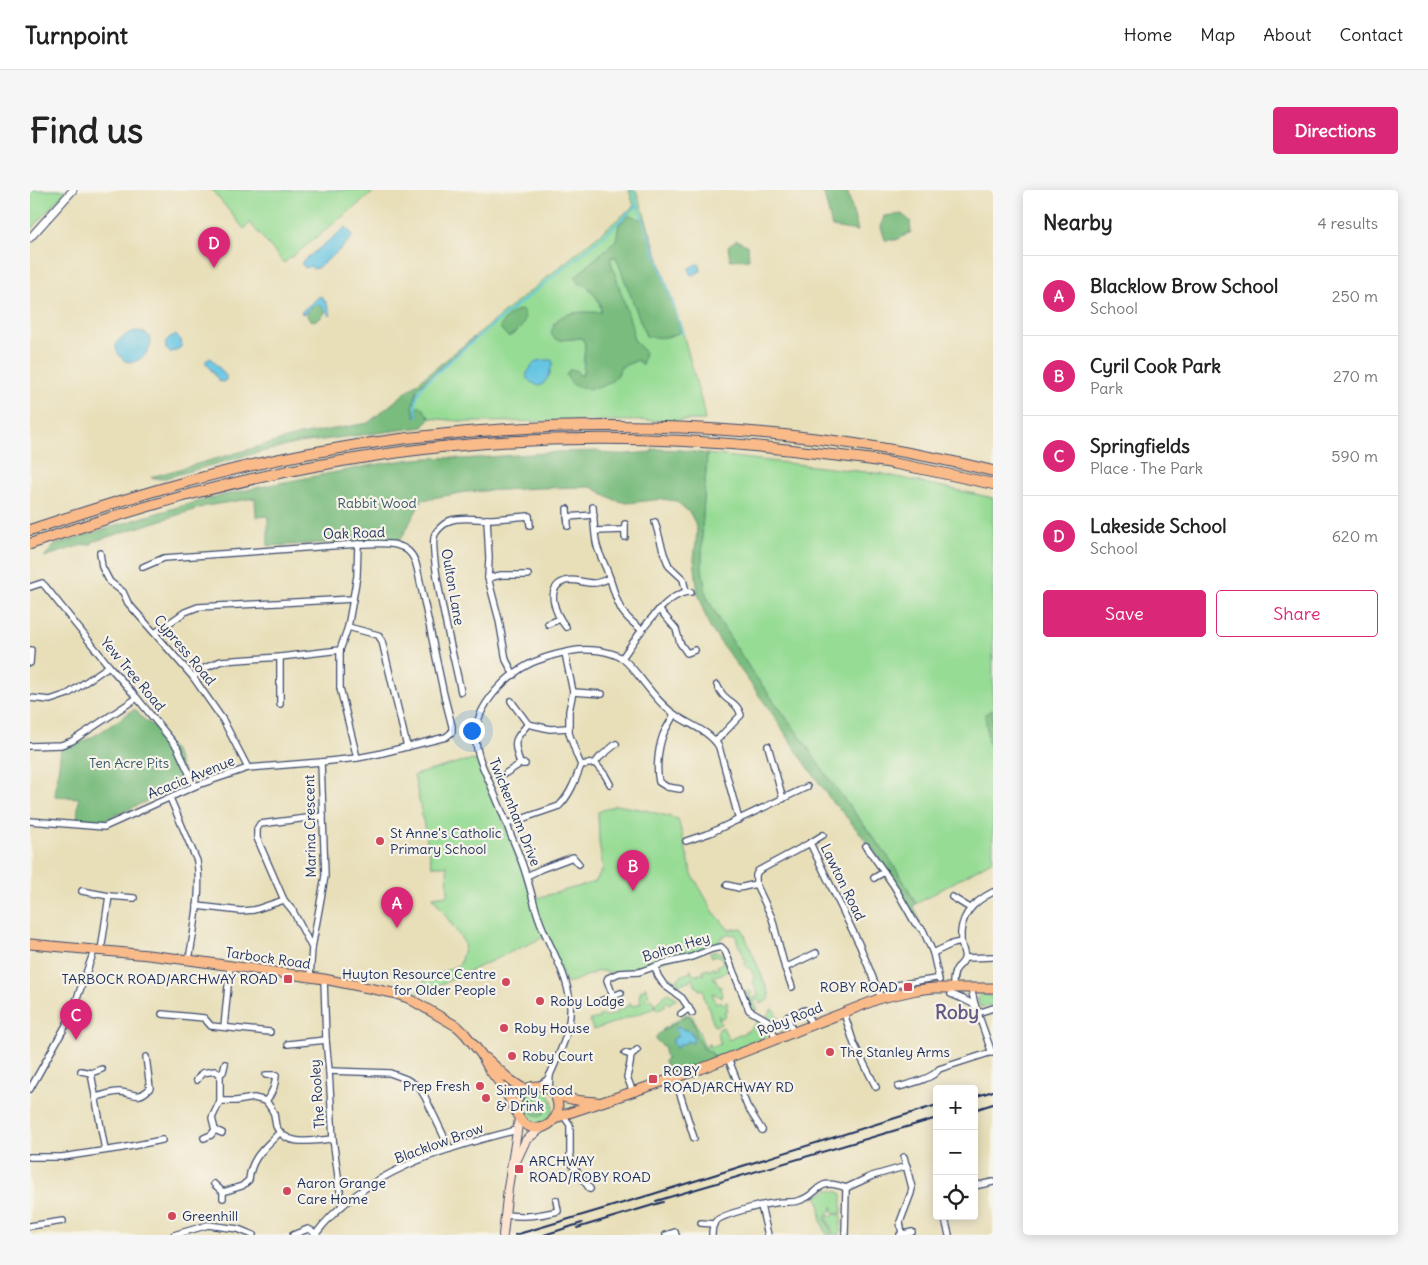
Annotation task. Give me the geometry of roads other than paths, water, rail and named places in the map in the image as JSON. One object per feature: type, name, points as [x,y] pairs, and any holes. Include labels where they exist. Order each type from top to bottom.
[{"type":"highway","points":[[30,530],[150,491],[247,466],[306,454],[372,444],[490,430],[643,426],[707,429],[833,441],[899,451],[991,470]]},
{"type":"highway","points":[[30,544],[153,505],[269,476],[374,456],[440,448],[541,440],[644,439],[765,446],[895,463],[993,484]]},
{"type":"main road","name":"Tarbock Road","points":[[30,944],[148,955],[310,977],[376,989],[408,998],[458,1027],[481,1054],[505,1077],[517,1086],[525,1089]]},
{"type":"main road","name":"Roby Road","points":[[553,1120],[728,1058],[844,1013],[879,994],[917,990],[952,991],[971,988],[993,988]]},
{"type":"main road","name":"Tarbock Road","points":[[481,1054],[489,1069],[505,1090],[517,1114]]},
{"type":"main road","points":[[503,1235],[510,1174],[516,1134],[517,1098],[525,1089],[539,1085],[551,1091],[558,1103],[556,1115],[553,1120],[526,1140],[510,1174]]},
{"type":"main road","name":"Roby Road","points":[[551,1091],[561,1097],[570,1099],[602,1102]]},
{"type":"main road","points":[[517,1114],[523,1124],[529,1127],[543,1127]]},
{"type":"street","points":[[30,238],[72,190]]},
{"type":"street","points":[[593,507],[597,547],[610,578],[619,608],[628,620],[642,630]]},
{"type":"street","points":[[567,509],[568,526]]},
{"type":"street","points":[[568,517],[594,515]]},
{"type":"street","name":"Oulton Lane","points":[[461,692],[436,574],[433,544],[435,535],[440,527],[457,519],[529,516],[530,525]]},
{"type":"street","points":[[487,519],[488,578],[499,620],[506,660],[514,675]]},
{"type":"street","points":[[655,522],[669,566],[683,579],[689,592],[669,600],[659,609],[622,658],[660,702],[674,714],[716,741],[739,820]]},
{"type":"street","points":[[595,532],[625,527],[625,537]]},
{"type":"street","points":[[357,758],[340,688],[340,650],[348,627],[357,576],[358,544]]},
{"type":"street","name":"Oak Road","points":[[142,566],[164,558],[358,544],[394,544],[408,550],[415,560],[452,732]]},
{"type":"street","name":"Cypress Road","points":[[100,553],[102,567],[110,582],[123,592],[128,602],[193,677],[223,720],[248,768]]},
{"type":"street","points":[[488,578],[501,575],[528,575]]},
{"type":"street","points":[[566,628],[560,619],[553,599],[554,591],[563,581],[579,580],[593,584],[610,578]]},
{"type":"street","name":"Yew Tree Road","points":[[30,587],[42,583],[108,666],[177,747],[195,786]]},
{"type":"street","points":[[155,633],[185,612],[198,607],[353,599]]},
{"type":"street","points":[[659,609],[676,629],[680,643],[687,653],[687,661]]},
{"type":"street","points":[[548,624],[560,619]]},
{"type":"street","points":[[348,627],[378,635],[382,641],[407,747]]},
{"type":"street","points":[[30,663],[31,650]]},
{"type":"street","points":[[193,677],[205,668],[221,661],[340,650]]},
{"type":"street","name":"Twickenham Drive","points":[[539,1085],[550,1075],[566,1037],[569,1026],[569,991],[542,927],[527,876],[507,824],[480,760],[476,740],[477,724],[494,691],[524,667],[538,660],[587,650],[606,652],[622,658]]},
{"type":"street","points":[[687,653],[694,650]]},
{"type":"street","points":[[507,824],[559,806],[568,794],[581,765],[569,728],[569,711],[574,692],[565,653]]},
{"type":"street","points":[[280,657],[280,704]]},
{"type":"street","points":[[30,698],[50,700],[68,694],[108,666]]},
{"type":"street","points":[[716,741],[741,715],[739,708],[734,702],[723,696],[717,685]]},
{"type":"street","points":[[574,692],[602,694]]},
{"type":"street","points":[[30,746],[61,745],[72,741],[137,698]]},
{"type":"street","points":[[511,701],[528,724],[550,729],[569,728]]},
{"type":"street","points":[[674,714],[662,737],[658,757],[658,776],[659,782],[666,787],[680,789]]},
{"type":"street","points":[[506,773],[523,764],[515,745],[516,738],[528,724]]},
{"type":"street","name":"Acacia Avenue","points":[[30,821],[104,827],[195,786],[248,768],[357,758],[446,737],[452,732]]},
{"type":"street","points":[[581,765],[596,763],[600,757],[616,744]]},
{"type":"street","points":[[768,746],[783,799]]},
{"type":"street","name":"Marina Crescent","points":[[310,977],[312,948],[325,876],[321,762]]},
{"type":"street","points":[[596,763],[610,784]]},
{"type":"street","points":[[686,841],[710,833],[807,787]]},
{"type":"street","points":[[170,798],[197,861],[199,872],[197,906],[189,960]]},
{"type":"street","points":[[312,948],[293,912],[284,900],[257,838],[257,829],[260,824],[324,816]]},
{"type":"street","points":[[810,843],[823,835]]},
{"type":"street","name":"Lawton Road","points":[[756,884],[758,871],[810,843],[860,946],[879,994]]},
{"type":"street","points":[[866,846],[915,923],[923,930],[933,953],[939,979],[900,984],[879,994]]},
{"type":"street","points":[[527,876],[573,857],[579,864]]},
{"type":"street","points":[[874,878],[884,872]]},
{"type":"street","points":[[727,885],[739,888],[756,884],[772,918],[792,987]]},
{"type":"street","points":[[82,891],[134,898]]},
{"type":"street","points":[[975,1005],[952,991],[954,972],[965,958],[961,942],[962,926],[970,908],[982,897],[993,892]]},
{"type":"street","points":[[30,1089],[70,1018],[98,951],[109,896]]},
{"type":"street","points":[[952,897],[970,908]]},
{"type":"street","points":[[197,906],[241,911],[254,910],[284,900]]},
{"type":"street","points":[[933,953],[961,942]]},
{"type":"street","name":"Bolton Hey","points":[[613,996],[607,980],[618,973],[639,972],[722,947],[749,1010],[768,1021],[776,1039]]},
{"type":"street","points":[[785,968],[816,953]]},
{"type":"street","points":[[965,958],[993,958]]},
{"type":"street","points":[[224,1027],[230,966]]},
{"type":"street","points":[[655,967],[664,986],[679,995],[691,1011],[681,1014]]},
{"type":"street","name":"The Rooley","points":[[324,979],[333,1139],[342,1206]]},
{"type":"street","points":[[898,1088],[930,1077],[936,1074],[938,1069],[992,1054],[971,988]]},
{"type":"street","points":[[601,1001],[621,993]]},
{"type":"street","points":[[978,1013],[993,1008]]},
{"type":"street","points":[[793,1032],[787,1017],[805,1010],[812,1025]]},
{"type":"street","points":[[844,1013],[854,1044],[876,1087]]},
{"type":"street","points":[[162,1014],[204,1018],[210,1026],[270,1032]]},
{"type":"street","points":[[288,1044],[326,1040]]},
{"type":"street","points":[[633,1092],[627,1077],[630,1064],[628,1054],[637,1050]]},
{"type":"street","points":[[95,1097],[120,1092],[142,1095],[146,1092],[150,1088],[146,1056]]},
{"type":"street","points":[[728,1058],[747,1106],[762,1130]]},
{"type":"street","points":[[215,1130],[212,1118],[220,1101],[220,1074],[223,1072],[225,1064]]},
{"type":"street","points":[[81,1072],[91,1073],[102,1069]]},
{"type":"street","points":[[197,1080],[202,1073],[215,1071],[220,1074]]},
{"type":"street","points":[[329,1071],[390,1073],[406,1079],[418,1087],[450,1149]]},
{"type":"street","points":[[91,1073],[105,1150]]},
{"type":"street","points":[[266,1075],[276,1075],[272,1093],[266,1101]]},
{"type":"street","name":"Twickenham Drive","points":[[550,1075],[551,1091]]},
{"type":"street","points":[[674,1078],[694,1138]]},
{"type":"street","points":[[220,1101],[254,1098],[266,1101],[273,1112],[280,1132],[292,1141],[333,1139]]},
{"type":"street","points":[[563,1115],[570,1125],[570,1155],[573,1166],[590,1189]]},
{"type":"street","points":[[215,1130],[222,1133]]},
{"type":"street","points":[[204,1138],[211,1135],[215,1130]]},
{"type":"street","points":[[214,1184],[223,1195],[242,1186],[249,1180],[253,1161],[280,1132]]},
{"type":"street","name":"Blacklow Brow","points":[[316,1234],[342,1206],[375,1181],[408,1166],[450,1149],[504,1134],[516,1134],[526,1140]]},
{"type":"street","points":[[30,1157],[62,1157],[162,1140]]},
{"type":"street","points":[[904,1157],[912,1188],[900,1222],[901,1235],[912,1232]]},
{"type":"street","points":[[712,1235],[714,1224],[724,1216],[774,1203],[798,1201],[817,1188],[828,1184],[846,1188],[878,1174],[907,1166]]},
{"type":"street","points":[[978,1185],[993,1182]]},
{"type":"street","points":[[845,1235],[846,1188]]},
{"type":"street","points":[[505,1215],[524,1217],[558,1211],[556,1200]]},
{"type":"street","points":[[761,1206],[768,1235]]},
{"type":"street","points":[[30,1226],[63,1221]]},
{"type":"street","points":[[701,1222],[714,1224]]},
{"type":"street","points":[[946,1223],[949,1235]]},
{"type":"street","points":[[174,1235],[194,1232],[208,1225],[238,1229],[253,1235]]},
{"type":"street","points":[[293,1235],[308,1229],[316,1234]]},
{"type":"street","points":[[666,1235],[675,1232],[676,1235]]},
{"type":"water","points":[[346,227],[353,235],[337,252],[317,268],[313,269],[310,266],[305,268],[302,265],[302,262]]},
{"type":"water","points":[[699,264],[701,271],[693,275],[690,274],[689,268]]},
{"type":"water","points":[[320,296],[326,302],[330,316],[319,305],[313,306],[305,314],[301,313],[302,311]]},
{"type":"water","points":[[135,331],[148,335],[151,344],[146,353],[138,360],[133,362],[125,361],[117,351],[117,343],[123,337]]},
{"type":"water","points":[[176,335],[181,340],[182,346],[176,351],[170,352],[166,349],[165,342],[170,337]]},
{"type":"water","points":[[208,358],[211,358],[226,376],[226,380],[223,382],[219,381],[206,363]]},
{"type":"water","points":[[552,360],[553,363],[545,382],[539,386],[529,381],[527,375],[536,361]]},
{"type":"water","points":[[676,1027],[690,1031],[694,1037],[693,1043],[687,1041],[676,1048],[673,1039],[677,1037],[678,1033],[675,1029]]},
{"type":"waterway","points":[[632,190],[683,334]]},
{"type":"waterway","points":[[417,416],[416,400],[423,385],[475,339],[605,235],[637,205]]},
{"type":"railway","points":[[978,1096],[993,1091]]},
{"type":"railway","points":[[978,1109],[993,1104]]},
{"type":"railway","points":[[515,1235],[650,1195],[933,1106]]},
{"type":"railway","points":[[656,1201],[933,1119]]},
{"type":"railway","points":[[577,1228],[663,1202]]},
{"type":"railway","points":[[544,1235],[582,1223]]},
{"type":"place","name":"Lakeside School","points":[[214,268]]},
{"type":"place","name":"St Anne's Catholic Primary School","points":[[380,841]]},
{"type":"place","name":"Cyril Cook Park","points":[[633,891]]},
{"type":"place","name":"Blacklow Brow School","points":[[397,928]]},
{"type":"place","name":"TARBOCK ROAD/ARCHWAY ROAD","points":[[288,979]]},
{"type":"place","name":"Huyton Resource Centre for Older People","points":[[506,982]]},
{"type":"place","name":"ROBY ROAD","points":[[908,987]]},
{"type":"place","name":"Roby Lodge","points":[[540,1001]]},
{"type":"place","name":"Roby House","points":[[504,1028]]},
{"type":"place","name":"Springfields","points":[[76,1040]]},
{"type":"place","name":"The Stanley Arms","points":[[830,1052]]},
{"type":"place","name":"Roby Court","points":[[512,1056]]},
{"type":"place","name":"ROBY ROAD/ARCHWAY RD","points":[[653,1079]]},
{"type":"place","name":"Prep Fresh","points":[[480,1086]]},
{"type":"place","name":"Simply Food & Drink","points":[[486,1098]]},
{"type":"place","name":"ARCHWAY ROAD/ROBY ROAD","points":[[519,1169]]},
{"type":"place","name":"Aaron Grange Care Home","points":[[287,1191]]},
{"type":"place","name":"Greenhill","points":[[172,1216]]},
{"type":"district","name":"Roby","points":[[957,1012]]},
{"type":"park label","name":"Rabbit Wood","points":[[377,503]]},
{"type":"park label","name":"Ten Acre Pits","points":[[129,763]]}]
